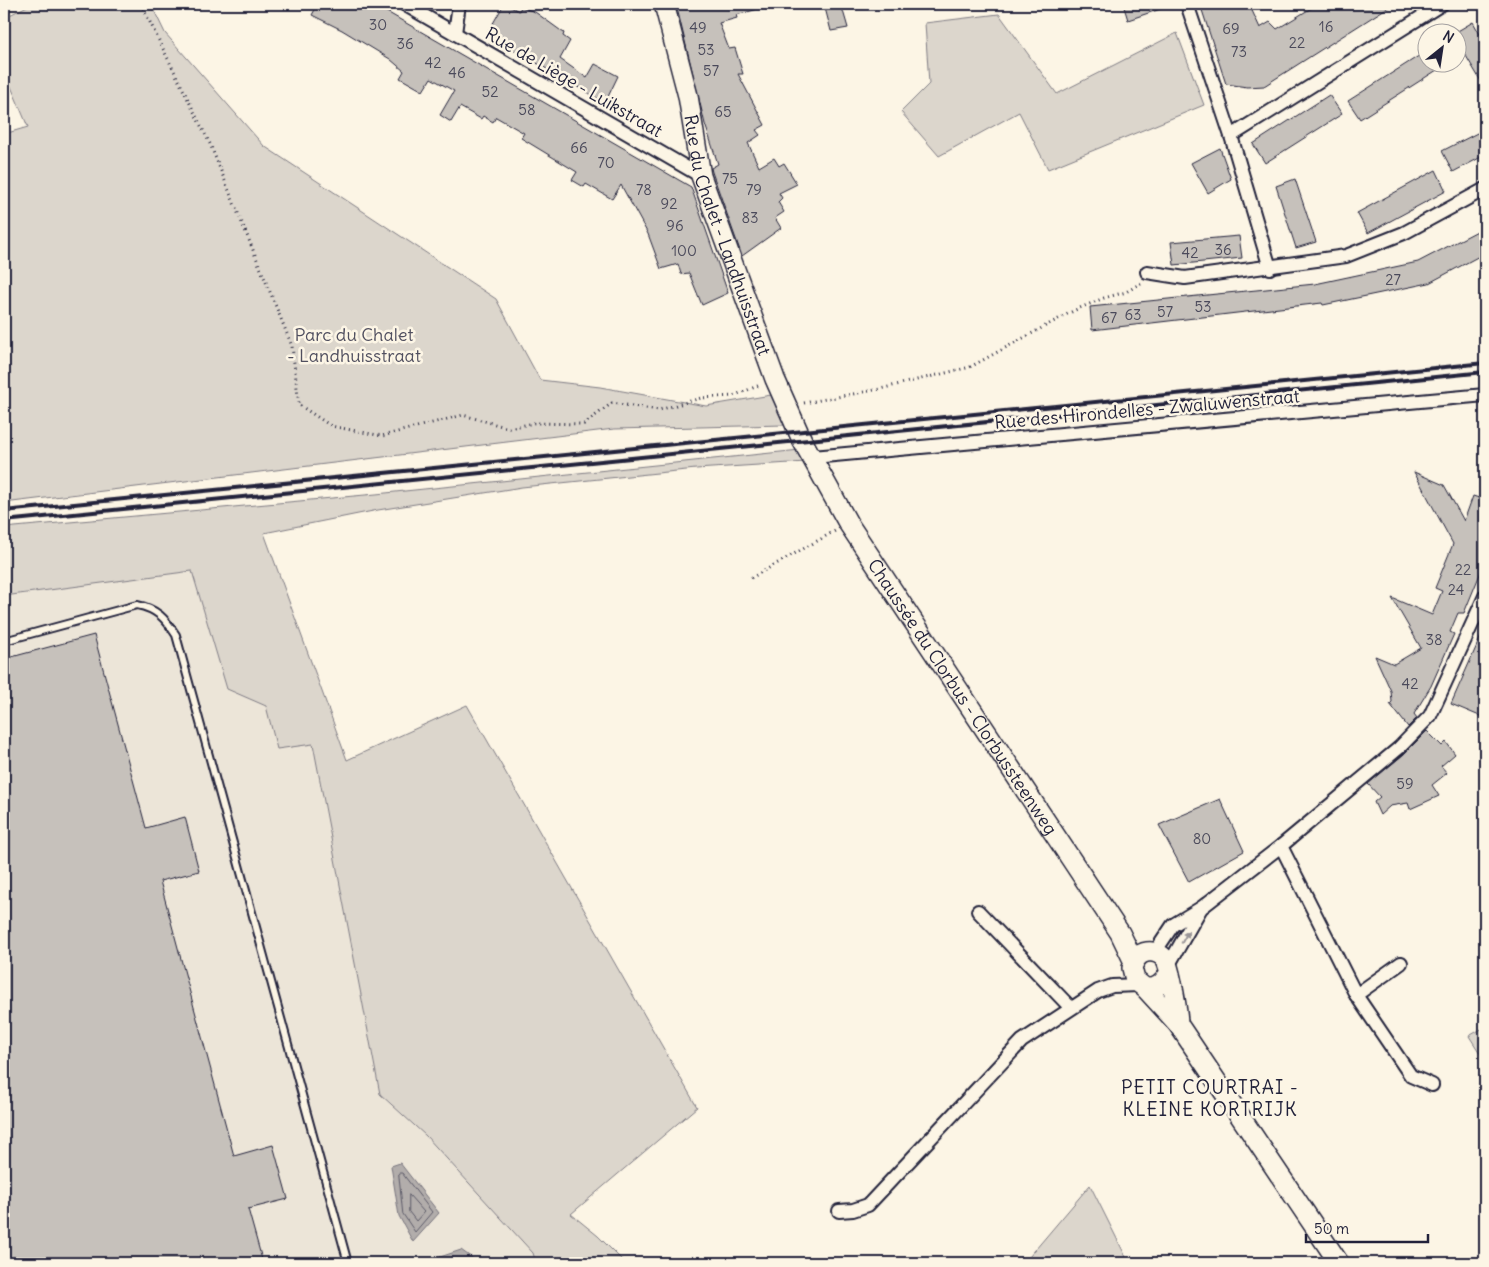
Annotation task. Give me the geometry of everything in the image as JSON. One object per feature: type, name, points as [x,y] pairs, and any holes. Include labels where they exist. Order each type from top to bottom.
[{"type":"street","name":"Rue de Liège - Luikstraat","points":[[404,4],[702,176]]},
{"type":"street","points":[[455,33],[459,4]]},
{"type":"street","name":"Rue du Chalet - Landhuisstraat","points":[[664,4],[688,96],[702,176],[775,380],[802,440],[813,457]]},
{"type":"street","points":[[1187,4],[1231,136],[1270,268]]},
{"type":"street","points":[[1231,136],[1442,4]]},
{"type":"street","points":[[1147,272],[1185,278],[1270,268],[1346,256],[1404,233],[1485,189]]},
{"type":"street","name":"Rue des Hirondelles - Zwaluwenstraat","points":[[813,457],[1485,395]]},
{"type":"street","name":"Chaussée du Clorbus - Clorbussteenweg","points":[[813,457],[848,523],[1120,933],[1178,1024],[1339,1263]]},
{"type":"street","points":[[839,1211],[853,1210],[868,1205],[1022,1040],[1070,1007],[1098,991],[1112,986],[1142,968],[1172,925],[1201,908],[1281,846],[1398,748],[1430,716],[1485,596]]},
{"type":"street","points":[[1281,846],[1356,995],[1411,1076],[1432,1085]]},
{"type":"street","points":[[1142,968],[1158,987],[1163,984],[1168,970],[1201,908]]},
{"type":"street","points":[[978,911],[1070,1007]]},
{"type":"street","name":"Chaussée du Clorbus - Clorbussteenweg","points":[[1142,968],[1162,956],[1176,999],[1178,1024]]},
{"type":"street","points":[[1356,995],[1400,963]]},
{"type":"street","points":[[1112,986],[1142,968]]},
{"type":"lane","points":[[4,640],[137,605],[158,611],[176,635],[348,1263]]},
{"type":"path","points":[[141,4],[210,144],[292,346],[298,405],[331,426],[382,436],[463,415],[509,428],[534,423],[584,424],[612,403],[659,410],[701,398],[734,396],[775,380]]},
{"type":"path","points":[[787,407],[880,389],[970,367],[1074,310],[1104,298],[1126,292],[1140,285],[1147,272]]},
{"type":"path","points":[[750,578],[848,523]]},
{"type":"shaded area","points":[[192,571],[227,689],[266,706],[313,743],[380,1094],[426,1136],[533,1253],[536,1263],[4,1263],[4,596]]},
{"type":"green space","name":"Parc du Chalet - Landhuisstraat","points":[[31,4],[151,4],[165,33],[264,146],[496,299],[540,380],[600,387],[706,406],[777,394],[785,425],[614,429],[4,503],[4,134],[28,127],[4,70],[4,18]]},
{"type":"green space","points":[[999,14],[1057,94],[1177,33],[1204,105],[1048,169],[1019,112],[939,156],[901,112],[929,84],[925,23]]},
{"type":"green space","points":[[800,450],[806,462],[696,469],[522,487],[378,510],[264,533],[347,760],[467,705],[697,1107],[571,1214],[598,1236],[625,1263],[536,1263],[533,1253],[426,1136],[380,1094],[313,744],[277,749],[266,706],[227,689],[192,571],[4,596],[4,528],[376,494]]},
{"type":"green space","points":[[1485,1027],[1485,1061],[1469,1036]]},
{"type":"green space","points":[[1090,1185],[1129,1263],[1024,1263]]},
{"type":"water","points":[[400,1163],[439,1213],[413,1242],[399,1216],[391,1166]]},
{"type":"water","points":[[461,1250],[479,1263],[437,1263],[440,1257]]},
{"type":"building","points":[[318,4],[373,4],[691,187],[728,293],[702,305],[689,273],[681,274],[678,264],[661,269],[648,234],[621,185],[612,199],[586,184],[584,187],[572,180],[577,172],[521,138],[524,133],[496,117],[493,122],[483,116],[481,119],[460,107],[451,122],[440,115],[454,91],[431,78],[423,91],[400,78],[404,71],[390,59],[342,30],[312,15]]},
{"type":"building","points":[[504,4],[519,11],[521,7],[535,12],[564,33],[563,36],[570,41],[560,59],[587,78],[595,64],[618,76],[605,103],[487,34]]},
{"type":"building","points":[[676,4],[761,4],[762,8],[736,15],[737,18],[719,23],[729,49],[735,48],[743,74],[738,74],[765,125],[756,130],[760,135],[748,143],[759,167],[774,158],[779,166],[784,163],[797,184],[779,193],[782,198],[778,202],[784,212],[775,218],[781,228],[742,256],[712,172],[711,168],[718,164],[705,124]]},
{"type":"building","points":[[824,4],[841,4],[848,28],[831,31]]},
{"type":"building","points":[[1123,4],[1168,4],[1169,6],[1128,20]]},
{"type":"building","points":[[1200,4],[1249,4],[1260,28],[1270,22],[1277,29],[1318,4],[1393,4],[1264,86],[1247,87],[1226,84]]},
{"type":"building","points":[[1473,22],[1485,43],[1485,88],[1466,56],[1466,26]]},
{"type":"building","points":[[1416,58],[1416,72],[1434,72],[1360,119],[1348,101]]},
{"type":"building","points":[[1329,95],[1342,114],[1265,163],[1253,144]]},
{"type":"building","points":[[1485,129],[1485,155],[1453,172],[1442,151]]},
{"type":"building","points":[[1220,148],[1231,179],[1208,193],[1191,163]]},
{"type":"building","points":[[1436,170],[1446,191],[1368,233],[1357,213]]},
{"type":"building","points":[[1295,179],[1316,242],[1296,248],[1276,186]]},
{"type":"building","points":[[1485,227],[1485,253],[1429,283],[1323,305],[1322,303],[1092,330],[1090,307],[1315,284],[1418,262]]},
{"type":"building","points":[[1239,236],[1242,258],[1174,265],[1171,242]]},
{"type":"building","points":[[1414,472],[1444,485],[1464,521],[1473,496],[1485,500],[1485,562],[1464,613],[1458,613],[1450,632],[1454,634],[1431,686],[1414,714],[1417,718],[1408,727],[1390,704],[1392,702],[1391,691],[1375,656],[1394,664],[1421,648],[1392,598],[1432,615],[1442,591],[1435,588],[1453,544]]},
{"type":"building","points":[[1485,627],[1485,711],[1482,717],[1451,704]]},
{"type":"building","points":[[94,635],[146,828],[185,817],[199,871],[160,881],[234,1156],[273,1145],[288,1199],[248,1209],[263,1263],[4,1263],[4,659]]},
{"type":"building","points":[[1427,731],[1442,746],[1446,742],[1455,754],[1441,766],[1447,773],[1432,785],[1439,796],[1410,809],[1408,803],[1390,806],[1380,815],[1374,802],[1380,797],[1368,784],[1404,754]]},
{"type":"building","points":[[1220,799],[1244,851],[1189,882],[1159,825]]},
{"type":"railway","points":[[4,511],[1485,363]]},
{"type":"railway","points":[[4,521],[1485,372]]},
{"type":"district","name":"PETIT COURTRAI - KLEINE KORTRIJK","points":[[1210,1098]]}]
